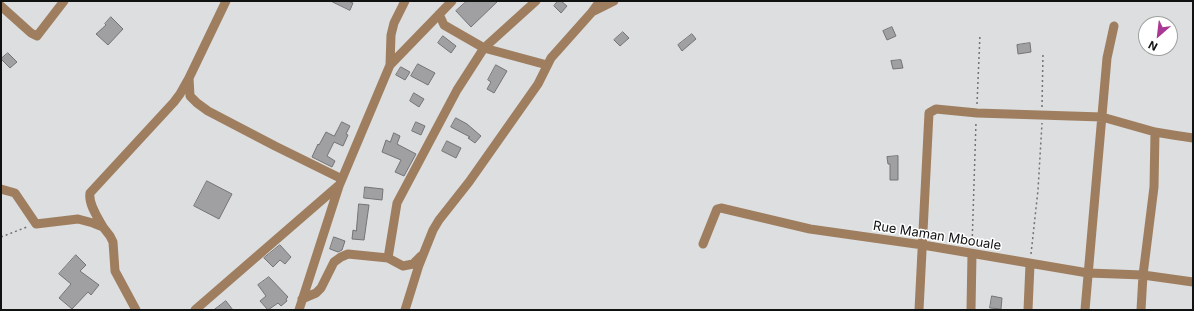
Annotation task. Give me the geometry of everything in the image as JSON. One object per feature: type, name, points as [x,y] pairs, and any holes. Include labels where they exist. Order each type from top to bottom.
[{"type":"street","points":[[2,8],[31,33],[37,36],[64,1]]},
{"type":"street","points":[[136,310],[115,270],[113,242],[103,227],[93,207],[90,193],[180,94],[226,1]]},
{"type":"street","points":[[299,310],[341,182],[390,65],[391,35],[394,23],[405,1]]},
{"type":"street","points":[[390,65],[452,1]]},
{"type":"street","points":[[388,258],[397,203],[454,96],[484,48],[536,1]]},
{"type":"street","points":[[405,310],[423,254],[439,220],[469,182],[538,84],[551,58],[600,1]]},
{"type":"street","points":[[592,12],[614,1]]},
{"type":"street","points":[[439,14],[444,25],[484,48],[547,65]]},
{"type":"street","points":[[1085,310],[1107,58],[1114,26]]},
{"type":"street","points":[[189,78],[190,96],[208,111],[341,182]]},
{"type":"street","points":[[919,310],[929,113],[936,109],[977,113],[1102,117],[1155,132],[1193,138]]},
{"type":"street","points":[[1141,310],[1143,275],[1154,187],[1155,132]]},
{"type":"street","points":[[195,310],[341,182]]},
{"type":"street","points":[[1,189],[15,193],[36,224],[78,219],[103,227]]},
{"type":"street","name":"Rue Maman Mbouale","points":[[703,244],[717,209],[721,208],[810,229],[923,245],[1030,264],[1088,272],[1143,275],[1193,282]]},
{"type":"street","points":[[302,299],[316,293],[321,288],[334,262],[348,254],[388,258],[403,266],[413,264],[423,254]]},
{"type":"street","points":[[971,310],[972,254]]},
{"type":"street","points":[[1028,310],[1030,264]]},
{"type":"path","points":[[972,254],[980,34]]},
{"type":"path","points":[[1030,264],[1038,190],[1042,115],[1043,53]]},
{"type":"path","points":[[1,237],[36,224]]},
{"type":"building","points":[[331,1],[348,1],[353,3],[350,10]]},
{"type":"building","points":[[467,1],[498,1],[471,27],[456,11]]},
{"type":"building","points":[[558,1],[561,1],[567,6],[561,13],[554,6]]},
{"type":"building","points":[[111,17],[123,29],[108,45],[96,34],[106,25],[105,24]]},
{"type":"building","points":[[892,27],[896,36],[887,40],[883,31]]},
{"type":"building","points":[[623,32],[629,38],[620,46],[614,40]]},
{"type":"building","points":[[692,34],[696,39],[682,51],[678,45]]},
{"type":"building","points":[[443,36],[456,46],[451,53],[438,43]]},
{"type":"building","points":[[1030,43],[1031,52],[1018,54],[1017,45]]},
{"type":"building","points":[[8,53],[17,62],[10,68],[1,59]]},
{"type":"building","points":[[901,60],[903,68],[893,69],[891,61]]},
{"type":"building","points":[[418,64],[435,73],[428,85],[411,76]]},
{"type":"building","points":[[496,65],[507,71],[494,93],[487,89],[491,82],[488,80]]},
{"type":"building","points":[[401,67],[410,72],[405,80],[396,75]]},
{"type":"building","points":[[414,93],[424,99],[419,107],[410,101]]},
{"type":"building","points":[[456,118],[467,124],[481,136],[475,143],[468,138],[470,137],[451,127]]},
{"type":"building","points":[[342,122],[350,126],[346,134],[348,135],[343,146],[334,142],[327,156],[335,161],[332,167],[312,157],[326,132],[334,136]]},
{"type":"building","points":[[416,122],[425,126],[421,135],[412,131]]},
{"type":"building","points":[[394,133],[400,136],[397,144],[416,154],[404,176],[395,172],[401,160],[382,152],[386,140],[390,142]]},
{"type":"building","points":[[447,141],[461,148],[456,158],[442,151]]},
{"type":"building","points":[[898,156],[898,180],[890,180],[890,164],[888,164],[887,157]]},
{"type":"building","points":[[207,181],[232,194],[219,219],[194,206]]},
{"type":"building","points":[[365,187],[383,189],[382,200],[364,198]]},
{"type":"building","points":[[359,204],[369,205],[364,240],[352,239],[353,230],[356,231]]},
{"type":"building","points":[[334,237],[345,241],[342,250],[338,252],[330,249]]},
{"type":"building","points":[[280,245],[291,257],[285,264],[280,260],[273,267],[264,258]]},
{"type":"building","points":[[76,255],[86,265],[80,271],[99,285],[91,295],[88,292],[72,309],[59,298],[71,284],[59,274]]},
{"type":"building","points":[[269,277],[288,297],[286,299],[287,301],[281,306],[278,303],[268,310],[260,301],[266,296],[258,285]]},
{"type":"building","points":[[992,296],[1002,298],[1001,309],[990,308]]},
{"type":"building","points":[[226,301],[233,310],[214,310]]}]
